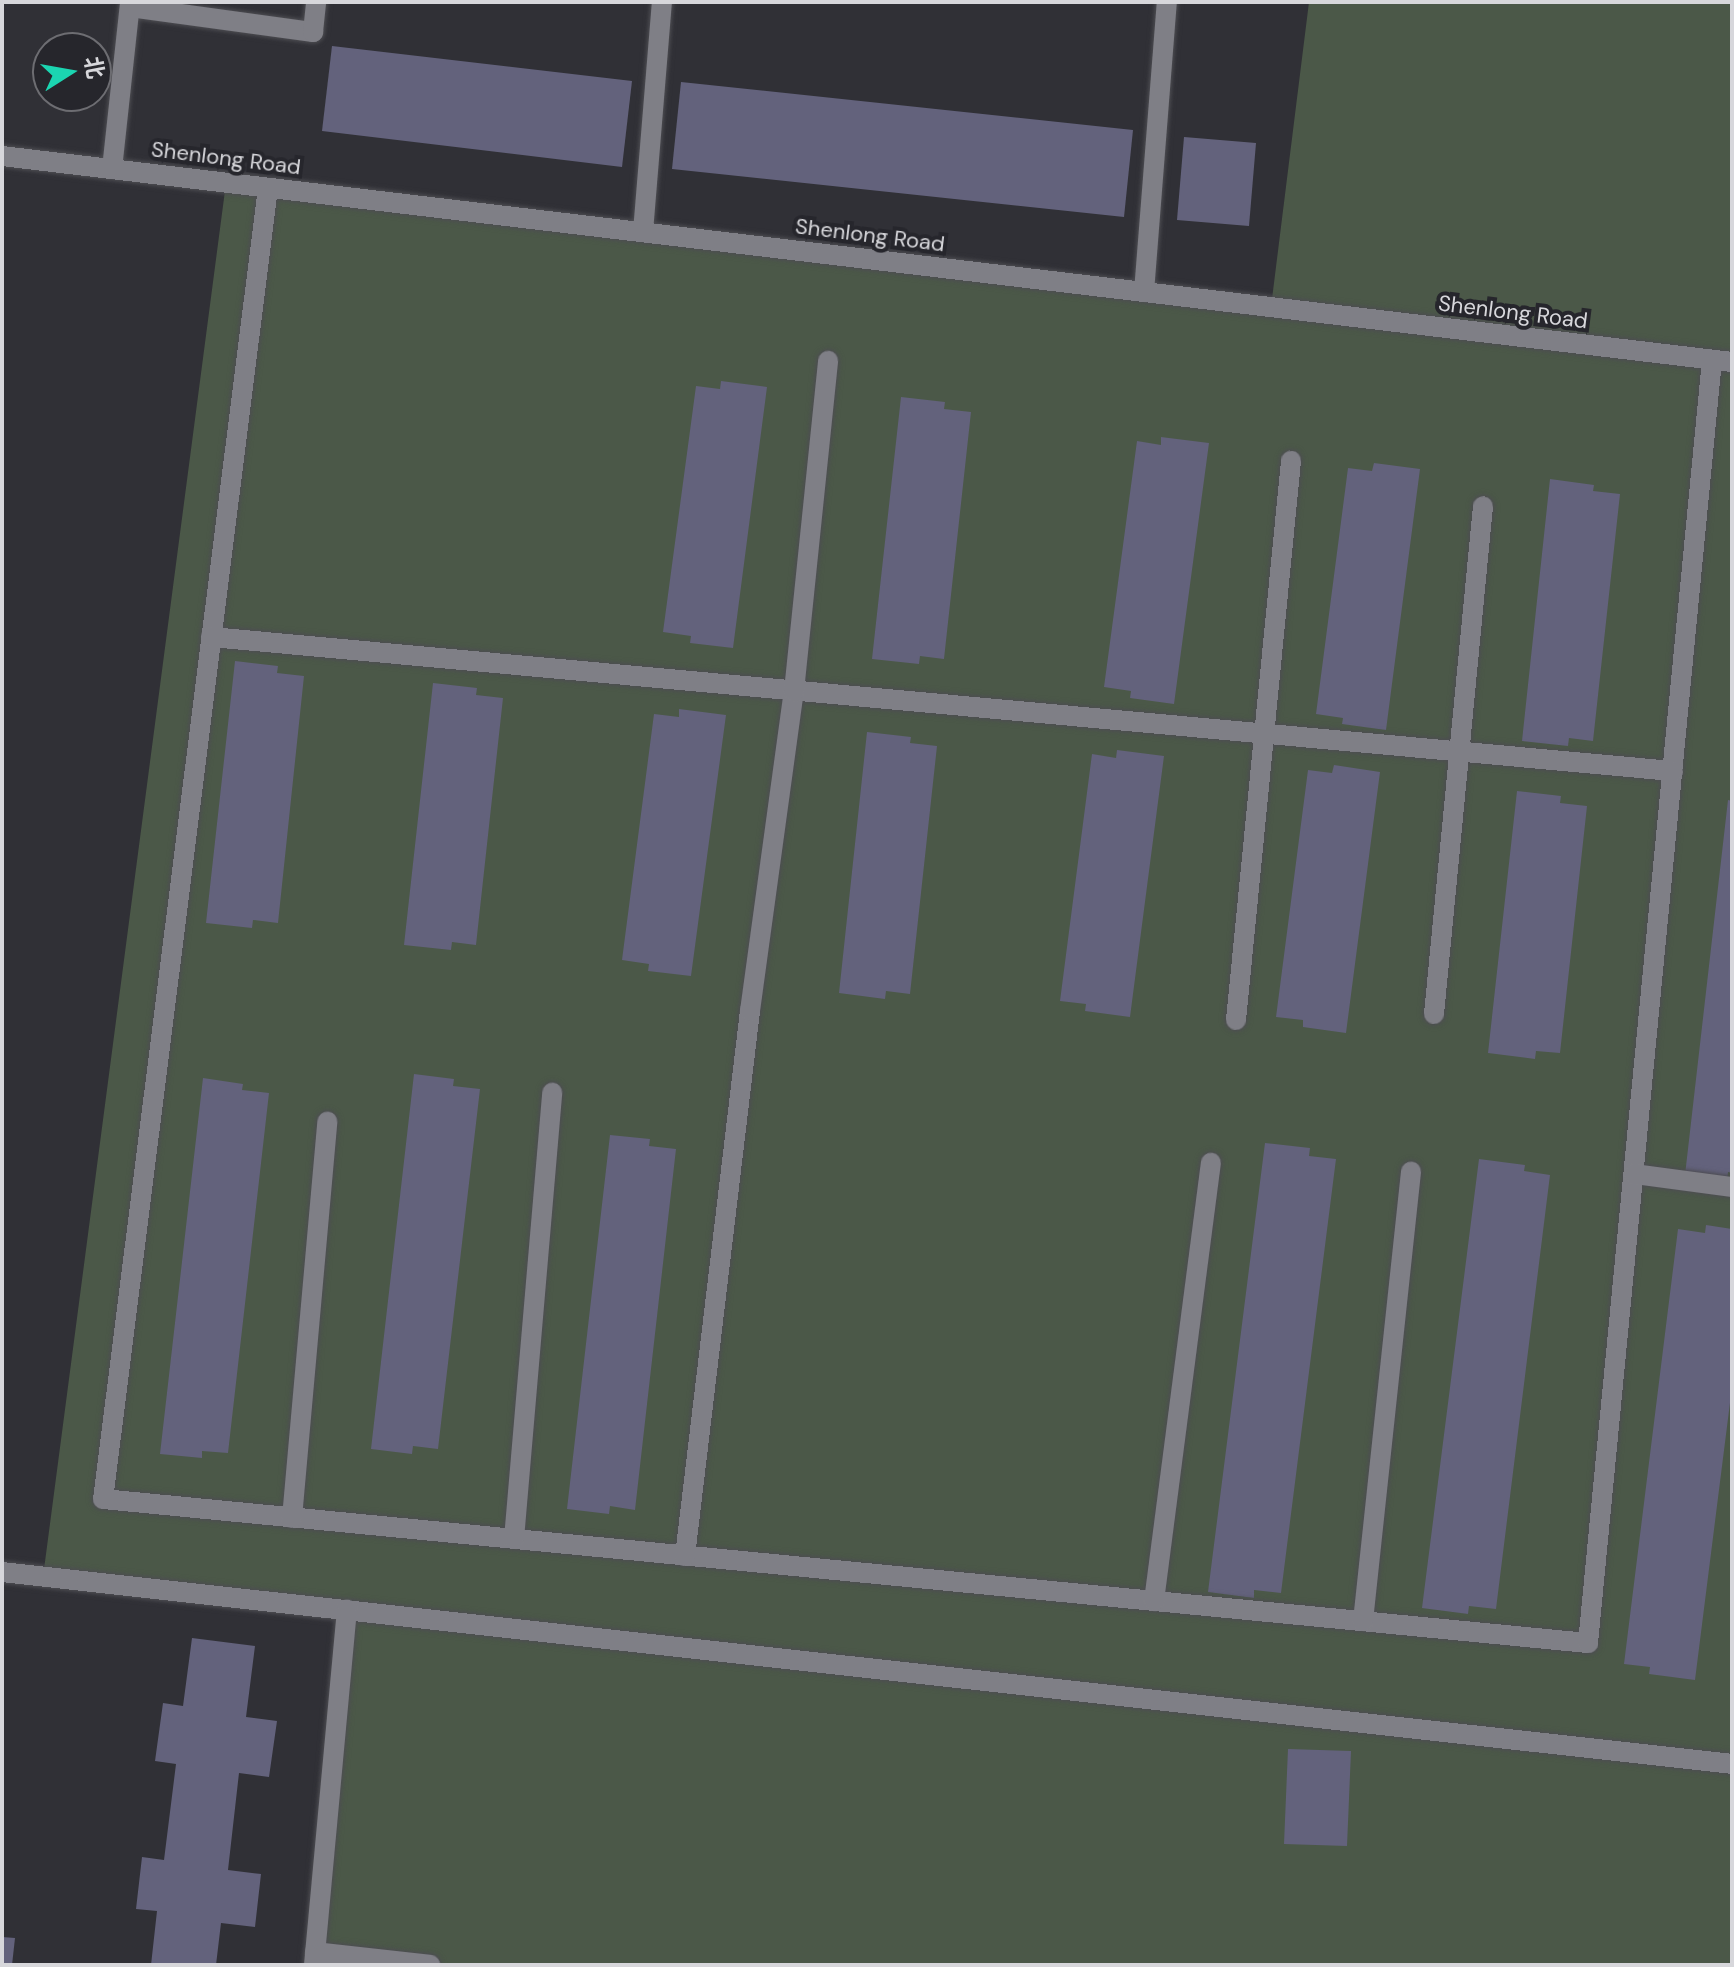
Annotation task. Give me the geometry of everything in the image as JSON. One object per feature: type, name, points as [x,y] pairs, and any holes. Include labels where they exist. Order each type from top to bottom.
[{"type":"street","points":[[112,169],[130,4],[313,32],[316,2]]},
{"type":"street","points":[[643,232],[662,2]]},
{"type":"street","points":[[1144,292],[1167,2]]},
{"type":"street","name":"Shenlong Road","points":[[2,156],[1722,361]]},
{"type":"street","points":[[268,188],[103,1499],[1588,1643],[1673,771],[1722,361]]},
{"type":"street","points":[[685,1556],[750,1011],[794,691],[828,361]]},
{"type":"street","points":[[1236,1020],[1291,461]]},
{"type":"street","points":[[1434,1014],[1483,506]]},
{"type":"street","points":[[211,637],[1673,771]]},
{"type":"street","points":[[514,1539],[552,1093]]},
{"type":"street","points":[[292,1518],[327,1122]]},
{"type":"street","points":[[1154,1601],[1211,1163]]},
{"type":"street","points":[[1363,1621],[1411,1172]]},
{"type":"street","points":[[1634,1174],[1732,1187]]},
{"type":"street","points":[[2,1572],[1732,1764]]},
{"type":"street","points":[[347,1610],[315,1959],[430,1965]]},
{"type":"green space","points":[[1309,2],[1732,2],[1732,1965],[314,1965],[347,1610],[43,1577],[226,183],[1271,307]]},
{"type":"building","points":[[332,46],[632,81],[622,167],[322,131]]},
{"type":"building","points":[[681,82],[1133,130],[1124,217],[672,169]]},
{"type":"building","points":[[1184,137],[1256,143],[1249,226],[1177,220]]},
{"type":"building","points":[[721,381],[767,387],[733,648],[690,643],[691,636],[663,632],[696,386],[720,389]]},
{"type":"building","points":[[901,397],[945,402],[944,409],[971,412],[944,659],[920,656],[919,664],[872,659]]},
{"type":"building","points":[[1161,437],[1209,443],[1174,704],[1130,698],[1131,691],[1104,687],[1137,441],[1161,445]]},
{"type":"building","points":[[1374,463],[1420,469],[1386,730],[1342,724],[1343,718],[1316,714],[1348,468],[1372,471]]},
{"type":"building","points":[[1550,479],[1594,485],[1593,491],[1620,494],[1593,741],[1569,738],[1568,746],[1522,741]]},
{"type":"building","points":[[235,661],[278,666],[277,673],[304,676],[278,923],[253,920],[252,928],[206,923]]},
{"type":"building","points":[[433,683],[477,688],[476,695],[503,698],[476,945],[452,942],[451,950],[404,945]]},
{"type":"building","points":[[679,709],[726,715],[691,976],[648,971],[649,964],[622,960],[654,714],[679,717]]},
{"type":"building","points":[[867,732],[911,737],[910,743],[937,746],[910,994],[886,991],[885,999],[839,993]]},
{"type":"building","points":[[1117,750],[1164,756],[1130,1017],[1085,1011],[1086,1004],[1060,1001],[1092,754],[1116,758]]},
{"type":"building","points":[[1334,765],[1380,772],[1346,1033],[1303,1027],[1303,1020],[1276,1017],[1308,770],[1332,773]]},
{"type":"building","points":[[1517,791],[1561,796],[1560,803],[1587,806],[1560,1053],[1536,1051],[1535,1059],[1488,1053]]},
{"type":"building","points":[[1728,800],[1732,801],[1732,1173],[1728,1172],[1727,1180],[1685,1175]]},
{"type":"building","points":[[414,1074],[454,1079],[453,1086],[480,1089],[438,1449],[413,1446],[412,1454],[371,1449]]},
{"type":"building","points":[[203,1078],[243,1084],[242,1090],[269,1093],[228,1453],[202,1451],[202,1458],[160,1454]]},
{"type":"building","points":[[610,1135],[650,1139],[649,1146],[676,1149],[635,1510],[610,1506],[609,1514],[567,1509]]},
{"type":"building","points":[[1265,1143],[1310,1148],[1309,1156],[1336,1159],[1281,1593],[1254,1590],[1254,1598],[1208,1592]]},
{"type":"building","points":[[1479,1159],[1525,1165],[1524,1171],[1550,1175],[1496,1609],[1469,1606],[1468,1614],[1422,1608]]},
{"type":"building","points":[[1706,1225],[1732,1229],[1732,1387],[1695,1680],[1649,1674],[1650,1667],[1624,1664],[1678,1229],[1705,1233]]},
{"type":"building","points":[[192,1638],[255,1646],[246,1717],[277,1721],[269,1777],[239,1773],[228,1870],[261,1874],[255,1927],[221,1923],[216,1965],[151,1965],[157,1911],[136,1909],[142,1857],[164,1860],[176,1764],[155,1761],[163,1703],[183,1706]]},
{"type":"building","points":[[1288,1749],[1351,1751],[1347,1846],[1284,1844]]},
{"type":"building","points":[[2,1937],[15,1938],[12,1965],[2,1965]]}]
